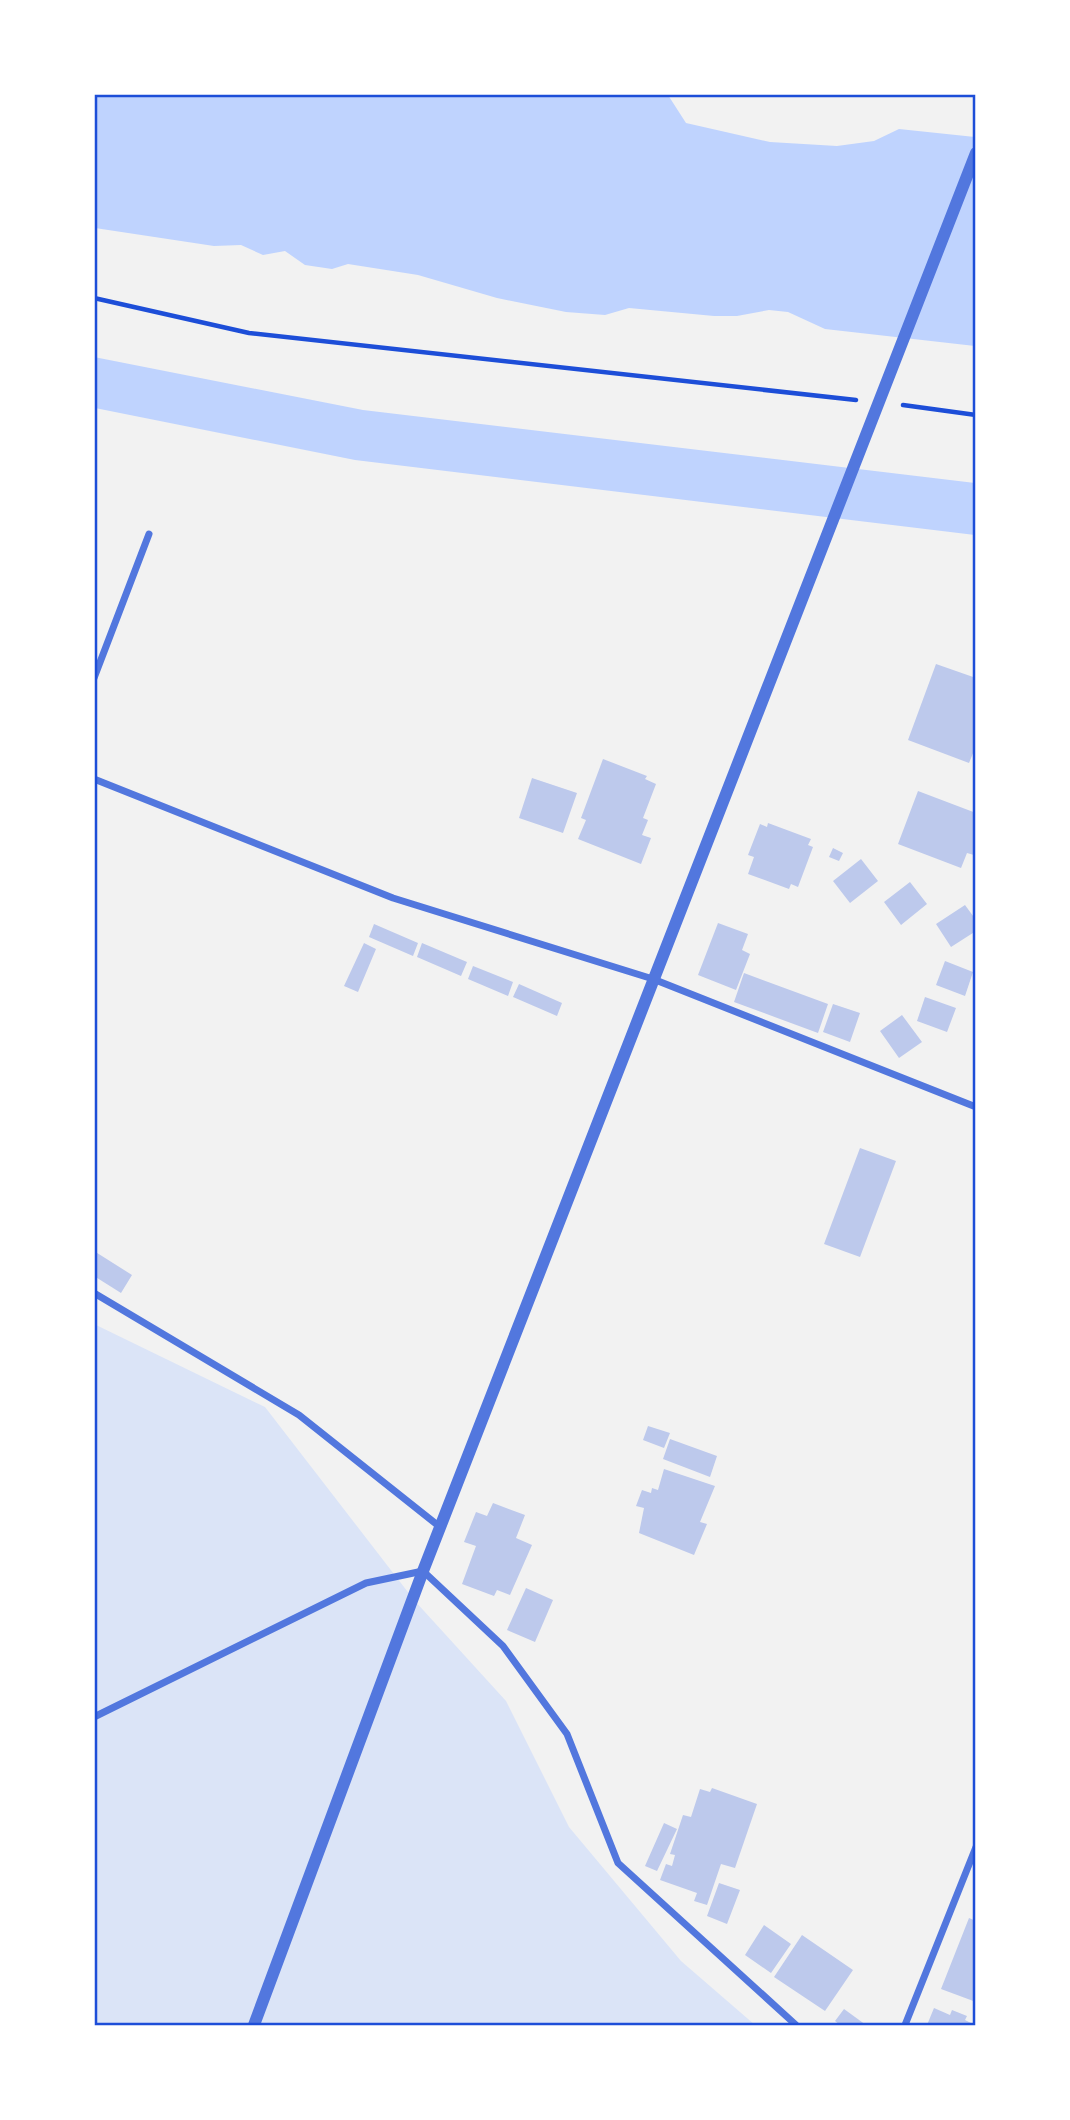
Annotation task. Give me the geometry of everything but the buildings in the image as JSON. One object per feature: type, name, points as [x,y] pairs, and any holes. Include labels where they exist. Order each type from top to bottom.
[{"type":"street","points":[[254,2025],[423,1571],[872,424],[975,153]]},
{"type":"street","points":[[94,678],[149,534]]},
{"type":"street","points":[[94,779],[393,898],[653,979],[975,1107]]},
{"type":"street","points":[[94,1293],[299,1415],[440,1527]]},
{"type":"street","points":[[94,1717],[366,1583],[423,1571]]},
{"type":"street","points":[[423,1571],[503,1646],[567,1734],[618,1863],[796,2025]]},
{"type":"street","points":[[905,2025],[975,1847]]},
{"type":"path","points":[[94,298],[249,332],[880,402],[975,415]]},
{"type":"shaded area","points":[[94,1324],[265,1407],[414,1600],[506,1701],[569,1827],[681,1961],[755,2025],[95,2025]]},
{"type":"water","points":[[95,95],[668,95],[686,123],[770,142],[837,146],[874,141],[899,129],[975,137],[975,346],[825,329],[788,312],[769,310],[737,316],[629,308],[605,315],[566,312],[497,298],[418,275],[348,264],[332,269],[305,265],[285,251],[263,255],[241,245],[214,246],[95,228]]},
{"type":"water","points":[[94,357],[363,410],[975,483],[975,535],[355,460],[95,408]]}]
